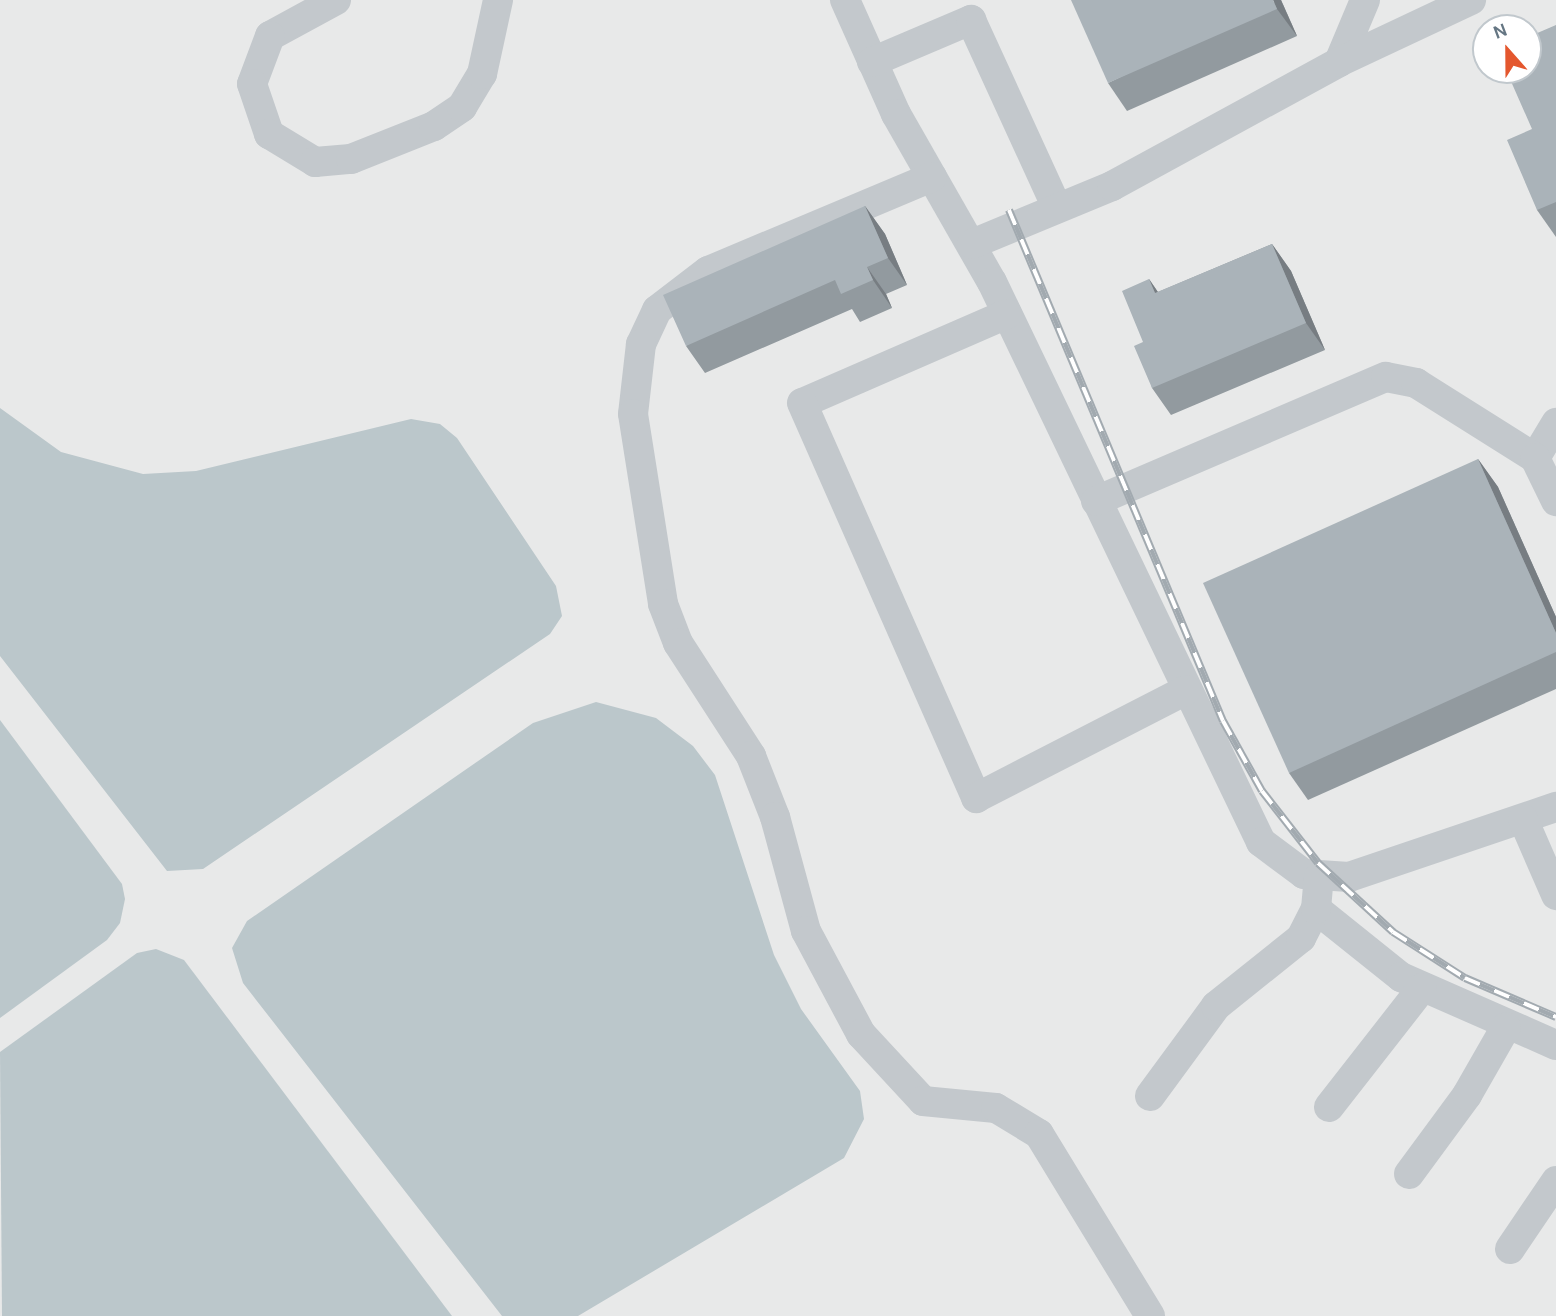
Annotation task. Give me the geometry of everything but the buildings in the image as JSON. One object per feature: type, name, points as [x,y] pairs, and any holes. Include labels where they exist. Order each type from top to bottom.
[{"type":"lane","points":[[336,0],[270,36],[252,84],[269,134],[315,162],[351,159],[434,126],[462,107],[482,75],[498,0]]},
{"type":"lane","points":[[845,0],[872,62],[932,177],[972,244],[1007,314],[1261,842],[1288,866],[1319,877],[1364,873],[1556,807]]},
{"type":"lane","points":[[1339,62],[1364,0]]},
{"type":"lane","points":[[972,244],[1178,153],[1339,62],[1471,0]]},
{"type":"lane","points":[[872,62],[966,10],[1057,208]]},
{"type":"lane","points":[[932,177],[708,271],[657,310],[641,344],[633,414],[663,604],[678,643],[760,775],[806,931],[861,1034],[923,1101],[996,1108],[1039,1134],[1150,1316]]},
{"type":"lane","points":[[1007,314],[802,403],[976,798],[1186,690]]},
{"type":"lane","points":[[1096,501],[1386,377],[1416,383],[1535,458],[1556,501]]},
{"type":"lane","points":[[1535,458],[1556,423]]},
{"type":"lane","points":[[1523,819],[1556,895]]},
{"type":"lane","points":[[1150,1096],[1203,1021],[1290,949],[1316,909],[1319,877]]},
{"type":"lane","points":[[1316,909],[1422,988],[1506,1027],[1556,1045]]},
{"type":"lane","points":[[1329,1107],[1422,988]]},
{"type":"lane","points":[[1409,1174],[1467,1095],[1506,1027]]},
{"type":"lane","points":[[1510,1249],[1556,1181]]},
{"type":"shaded area","points":[[0,0],[1556,0],[1556,1316],[0,1316]]},
{"type":"shaded area","points":[[0,408],[61,452],[143,474],[196,471],[411,419],[440,424],[457,438],[556,586],[562,616],[550,634],[203,869],[167,871],[0,656]]},
{"type":"shaded area","points":[[596,702],[656,718],[693,746],[715,775],[774,955],[801,1009],[860,1091],[864,1119],[844,1158],[578,1316],[502,1316],[243,983],[232,948],[247,921],[533,723]]},
{"type":"shaded area","points":[[0,720],[122,884],[125,899],[120,923],[107,940],[0,1018]]},
{"type":"shaded area","points":[[156,949],[184,960],[452,1316],[2,1316],[0,1052],[137,953]]},
{"type":"railway","points":[[1009,210],[1223,721],[1262,791],[1318,863],[1393,932],[1465,978],[1556,1017]]}]
